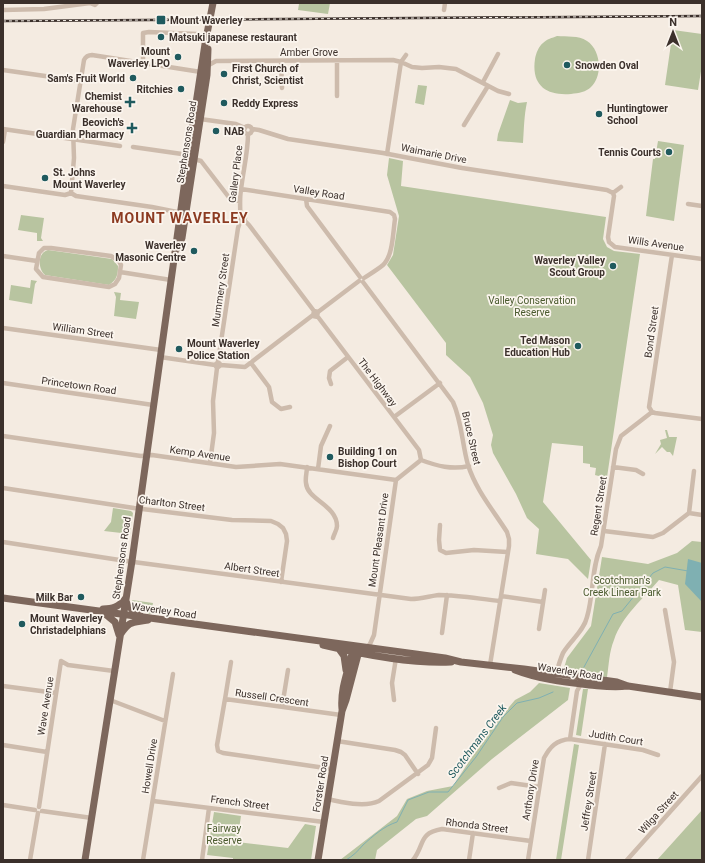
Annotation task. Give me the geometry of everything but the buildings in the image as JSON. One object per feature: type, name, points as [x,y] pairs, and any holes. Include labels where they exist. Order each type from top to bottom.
[{"type":"main road","name":"Stephensons Road","points":[[197,119],[201,72],[213,3]]},
{"type":"main road","name":"Stephensons Road","points":[[85,860],[132,561],[138,508],[174,259],[179,237],[197,119],[207,66],[209,27]]},
{"type":"main road","name":"Waverley Road","points":[[3,598],[298,639],[396,655],[445,658],[461,662],[509,668],[524,674],[617,682],[628,686],[702,697]]},
{"type":"main road","points":[[92,610],[111,610],[121,604],[125,599],[128,606],[142,617]]},
{"type":"main road","points":[[103,612],[115,622],[119,637]]},
{"type":"main road","points":[[119,637],[128,624],[155,619]]},
{"type":"main road","name":"Waverley Road","points":[[298,639],[339,649],[358,649]]},
{"type":"main road","points":[[339,649],[344,656],[346,674]]},
{"type":"main road","name":"Forster Road","points":[[341,713],[354,670],[358,649]]},
{"type":"main road","name":"Forster Road","points":[[318,860],[341,713],[341,699],[346,674],[358,649]]},
{"type":"main road","points":[[354,670],[362,660],[377,652]]},
{"type":"main road","name":"Waverley Road","points":[[558,677],[578,684],[618,688],[628,686]]},
{"type":"street","points":[[9,3],[6,10],[44,9],[90,3],[93,5],[97,3]]},
{"type":"street","points":[[444,10],[445,3]]},
{"type":"street","points":[[144,63],[143,33],[197,34]]},
{"type":"street","points":[[482,82],[498,54]]},
{"type":"street","points":[[71,192],[74,158],[72,138],[84,60],[88,55],[201,72]]},
{"type":"street","points":[[387,154],[401,62],[406,55]]},
{"type":"street","points":[[208,56],[216,61]]},
{"type":"street","name":"Amber Grove","points":[[207,66],[216,61],[393,60],[412,67],[439,67],[456,69],[498,91],[509,94]]},
{"type":"street","points":[[281,61],[282,88]]},
{"type":"street","points":[[336,61],[337,96]]},
{"type":"street","points":[[3,70],[80,81]]},
{"type":"street","points":[[464,125],[488,86]]},
{"type":"street","points":[[197,119],[236,124],[245,128],[249,126],[252,129],[251,132],[248,134],[244,131],[245,128]]},
{"type":"street","name":"Waimarie Drive","points":[[252,129],[288,139],[607,190],[613,193]]},
{"type":"street","points":[[3,142],[4,130],[72,138],[120,146]]},
{"type":"street","name":"Gallery Place","points":[[242,220],[239,211],[248,134]]},
{"type":"street","points":[[133,147],[191,157],[201,161],[231,200],[240,201]]},
{"type":"street","points":[[4,186],[65,195],[71,192]]},
{"type":"street","points":[[613,193],[621,187]]},
{"type":"street","name":"Valley Road","points":[[241,189],[390,212],[394,215]]},
{"type":"street","points":[[71,192],[76,196],[183,213]]},
{"type":"street","name":"Wills Avenue","points":[[613,193],[614,196],[608,237],[609,242],[615,247],[702,259]]},
{"type":"street","name":"Bruce Street","points":[[306,199],[307,206],[361,280],[440,383],[455,407],[468,466],[480,491],[507,532],[509,539],[490,665]]},
{"type":"street","points":[[688,204],[702,206]]},
{"type":"street","name":"William Street","points":[[3,328],[218,365],[241,368],[245,367],[361,280],[384,265],[390,254],[395,219],[394,215]]},
{"type":"street","name":"The Highway","points":[[242,220],[249,224],[419,450],[421,460]]},
{"type":"street","name":"Mummery Street","points":[[210,463],[214,433],[213,401],[238,228],[242,220]]},
{"type":"street","points":[[44,248],[51,248],[110,256],[119,261],[121,266],[120,272],[119,278],[115,284],[109,287],[43,277],[36,269],[39,253],[44,248]]},
{"type":"street","name":"Bond Street","points":[[652,412],[649,407],[672,255]]},
{"type":"street","points":[[3,256],[37,261]]},
{"type":"street","points":[[120,272],[171,280]]},
{"type":"street","points":[[330,384],[330,372],[348,357]]},
{"type":"street","points":[[251,363],[268,387],[272,402],[281,409],[290,407]]},
{"type":"street","name":"Princetown Road","points":[[3,383],[153,405]]},
{"type":"street","points":[[394,417],[440,383]]},
{"type":"street","points":[[652,412],[702,419]]},
{"type":"street","name":"Regent Street","points":[[558,677],[558,665],[587,617],[596,557],[601,546],[604,530],[616,449],[621,436],[652,412]]},
{"type":"street","points":[[318,468],[321,446],[330,426]]},
{"type":"street","name":"Kemp Avenue","points":[[3,436],[236,467],[280,464],[318,468],[396,480]]},
{"type":"street","points":[[421,460],[448,468],[468,466]]},
{"type":"street","name":"Mount Pleasant Drive","points":[[377,652],[374,635],[396,480],[421,460]]},
{"type":"street","points":[[307,467],[306,484],[309,490],[327,507],[334,517],[337,528],[333,538]]},
{"type":"street","points":[[614,467],[636,470],[643,474]]},
{"type":"street","points":[[604,530],[652,537],[663,533],[689,513],[694,471]]},
{"type":"street","name":"Charlton Street","points":[[3,488],[232,520],[271,521],[283,528],[286,534],[282,582]]},
{"type":"street","points":[[689,513],[702,515]]},
{"type":"street","points":[[440,525],[440,550],[446,553],[474,550],[507,552]]},
{"type":"street","name":"Albert Street","points":[[3,542],[380,595],[417,599],[430,596],[447,596],[500,598],[543,602]]},
{"type":"street","points":[[539,629],[545,590]]},
{"type":"street","points":[[442,633],[447,596]]},
{"type":"street","points":[[666,610],[674,662],[670,692]]},
{"type":"street","name":"Mount Pleasant Drive","points":[[358,649],[370,644],[374,635]]},
{"type":"street","points":[[394,700],[392,683],[396,655]]},
{"type":"street","name":"Wave Avenue","points":[[30,860],[61,661],[68,665],[114,671]]},
{"type":"street","points":[[225,699],[231,662]]},
{"type":"street","points":[[282,707],[288,670]]},
{"type":"street","name":"Howell Drive","points":[[143,860],[172,674]]},
{"type":"street","points":[[570,739],[578,684]]},
{"type":"street","points":[[3,686],[56,693]]},
{"type":"street","name":"Russell Crescent","points":[[332,769],[223,753],[218,751],[217,745],[225,699],[341,713]]},
{"type":"street","points":[[110,700],[165,721]]},
{"type":"street","points":[[327,800],[366,805],[379,801],[418,774],[428,765],[432,758],[436,728]]},
{"type":"street","name":"Judith Court","points":[[570,739],[643,750],[658,755]]},
{"type":"street","name":"Anthony Drive","points":[[528,860],[544,758],[550,748],[557,742],[570,739]]},
{"type":"street","points":[[336,741],[401,752],[418,774]]},
{"type":"street","name":"Jeffrey Street","points":[[588,860],[605,744]]},
{"type":"street","points":[[3,745],[47,752]]},
{"type":"street","name":"Wilga Street","points":[[627,860],[702,776]]},
{"type":"street","points":[[499,788],[511,783],[539,787]]},
{"type":"street","name":"French Street","points":[[153,801],[324,822]]},
{"type":"street","points":[[3,805],[92,818]]},
{"type":"street","points":[[202,860],[209,808]]},
{"type":"street","name":"Rhonda Street","points":[[413,860],[427,834],[442,828],[531,841]]},
{"type":"street","points":[[469,860],[473,833]]},
{"type":"green space","points":[[297,3],[330,3],[328,14],[298,10],[299,4]]},
{"type":"green space","points":[[673,30],[702,34],[702,65],[698,90],[665,85]]},
{"type":"green space","name":"Snowden Oval","points":[[557,36],[584,39],[592,45],[595,50],[598,57],[599,70],[595,82],[587,90],[580,93],[571,94],[555,93],[548,91],[538,82],[534,68],[537,52],[540,46],[545,42]]},
{"type":"green space","points":[[418,85],[427,86],[424,105],[415,103]]},
{"type":"green space","points":[[510,100],[518,103],[527,102],[523,143],[497,141]]},
{"type":"green space","points":[[658,141],[684,145],[674,221],[646,216],[653,159],[655,159]]},
{"type":"green space","name":"Valley Conservation Reserve","points":[[389,158],[403,161],[401,186],[606,217],[603,239],[607,247],[614,251],[640,254],[606,484],[602,483],[602,477],[595,475],[596,468],[590,467],[590,464],[583,463],[583,446],[552,443],[543,502],[591,560],[588,579],[568,559],[536,554],[539,529],[527,518],[516,494],[493,453],[491,445],[493,435],[483,403],[470,377],[446,355],[446,343],[387,265],[393,255],[399,216],[387,175]]},
{"type":"green space","points":[[21,215],[44,218],[41,238],[43,241],[37,241],[37,233],[18,230]]},
{"type":"green space","points":[[48,250],[112,259],[118,266],[118,272],[114,281],[109,285],[45,275],[41,269],[40,258],[44,252]]},
{"type":"green space","points":[[31,280],[37,281],[35,284],[32,304],[9,300],[11,285],[30,288]]},
{"type":"green space","points":[[114,292],[121,293],[120,300],[139,302],[136,319],[114,316],[116,297]]},
{"type":"green space","points":[[665,430],[667,430],[669,437],[677,437],[673,456],[662,447],[655,454],[661,444],[660,440],[667,438]]},
{"type":"green space","points":[[113,508],[131,511],[133,513],[130,534],[104,531],[111,522]]},
{"type":"green space","name":"Scotchman's Creek Linear Park","points":[[692,541],[702,542],[702,632],[685,630],[678,585],[659,580],[622,623],[612,645],[607,677],[566,671],[564,668],[567,658],[591,626],[602,557],[648,564],[677,553]]},
{"type":"green space","points":[[132,600],[153,603],[151,614],[141,612],[136,609]]},
{"type":"green space","points":[[539,683],[570,688],[568,700],[492,759],[427,816],[416,819],[377,850],[375,860],[340,860],[397,816],[407,799],[427,791],[453,786],[489,731],[515,700],[530,692]]},
{"type":"green space","points":[[583,689],[588,689],[581,736],[576,735]]},
{"type":"green space","points":[[574,744],[579,745],[561,860],[556,860]]},
{"type":"green space","points":[[702,810],[702,860],[657,860]]},
{"type":"green space","name":"Fairway Reserve","points":[[214,812],[241,816],[237,842],[288,848],[305,824],[316,826],[311,860],[233,860],[233,858],[207,855]]},
{"type":"water","points":[[688,559],[702,563],[702,602],[685,584]]},
{"type":"waterway","name":"Scotchmans Creek","points":[[584,667],[613,614],[622,611],[653,573],[665,567],[688,571]]},
{"type":"waterway","name":"Scotchmans Creek","points":[[346,860],[379,832],[397,822],[408,800],[429,792],[448,792],[476,757],[503,717],[517,703],[539,698],[553,692]]},
{"type":"railway","points":[[3,21],[702,16]]},
{"type":"place","name":"Mount Waverley","points":[[161,20]]},
{"type":"place","name":"Matsuki japanese restaurant","points":[[161,37]]},
{"type":"place","name":"Mount Waverley LPO","points":[[178,57]]},
{"type":"place","name":"Snowden Oval","points":[[567,65]]},
{"type":"place","name":"First Church of Christ, Scientist","points":[[224,74]]},
{"type":"place","name":"Sam's Fruit World","points":[[133,78]]},
{"type":"place","name":"Ritchies","points":[[181,89]]},
{"type":"place","name":"Chemist Warehouse","points":[[130,102]]},
{"type":"place","name":"Reddy Express","points":[[224,103]]},
{"type":"place","name":"Huntingtower School","points":[[599,114]]},
{"type":"place","name":"Beovich's Guardian Pharmacy","points":[[132,128]]},
{"type":"place","name":"NAB","points":[[216,131]]},
{"type":"place","name":"Tennis Courts","points":[[669,152]]},
{"type":"place","name":"St. Johns Mount Waverley","points":[[45,178]]},
{"type":"place","name":"Waverley Masonic Centre","points":[[194,251]]},
{"type":"place","name":"Waverley Valley Scout Group","points":[[613,266]]},
{"type":"place","name":"Ted Mason Education Hub","points":[[578,346]]},
{"type":"place","name":"Mount Waverley Police Station","points":[[179,349]]},
{"type":"place","name":"Building 1 on Bishop Court","points":[[330,457]]},
{"type":"place","name":"Milk Bar","points":[[81,597]]},
{"type":"place","name":"Mount Waverley Christadelphians","points":[[22,624]]},
{"type":"district","name":"MOUNT WAVERLEY","points":[[180,218]]}]
